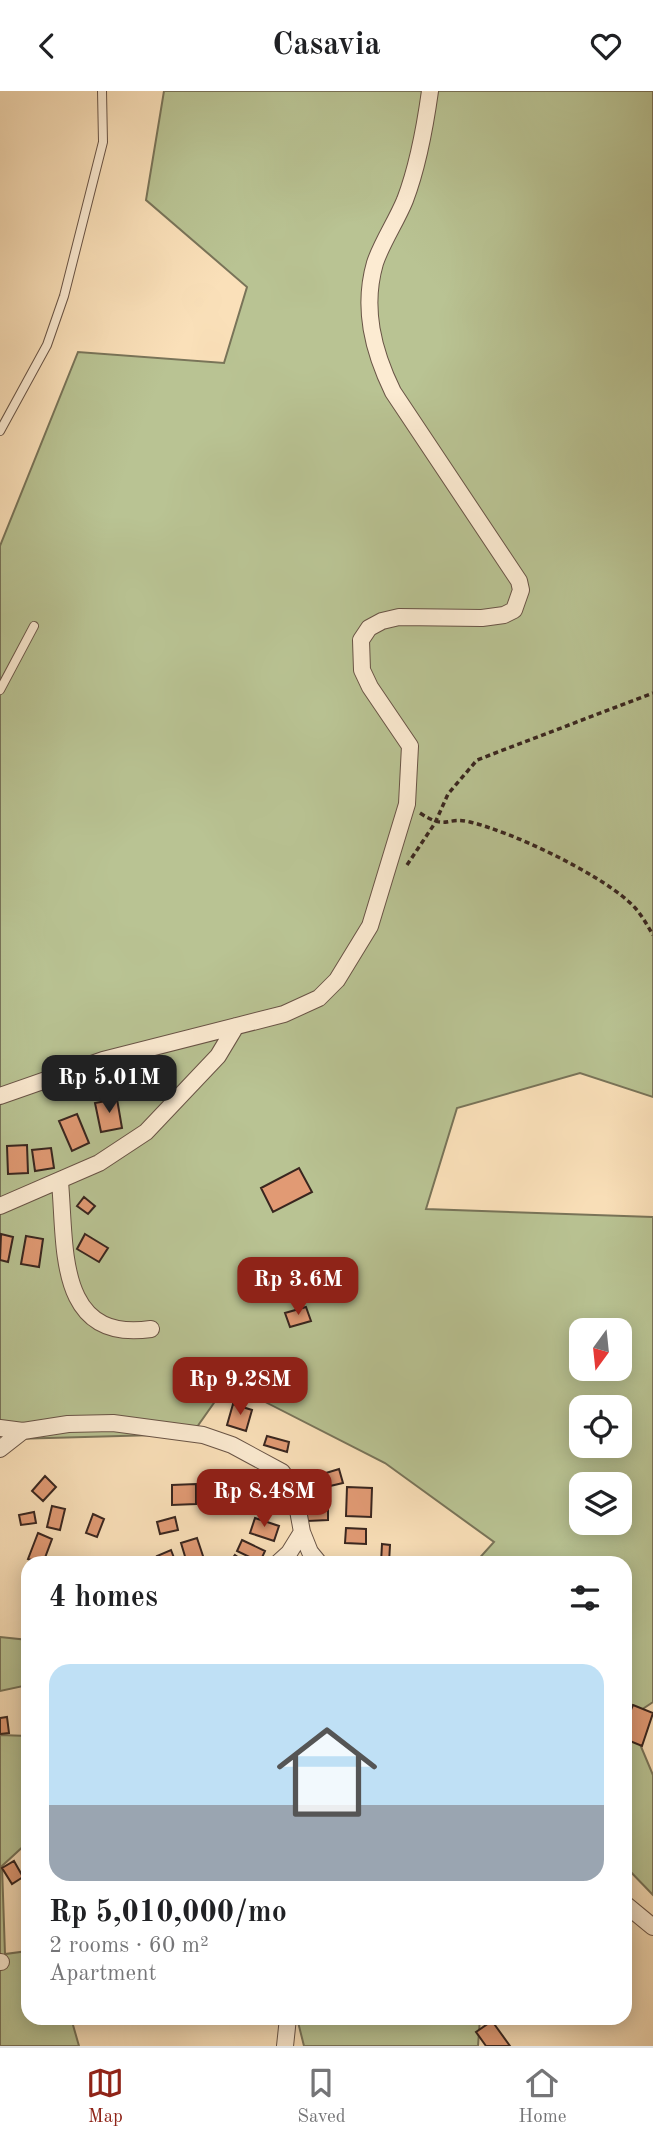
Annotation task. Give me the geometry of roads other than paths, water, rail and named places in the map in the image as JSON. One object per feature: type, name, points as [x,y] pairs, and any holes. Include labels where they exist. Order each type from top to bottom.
[{"type":"street","points":[[0,1096],[103,1060],[284,1014],[319,998],[337,980],[370,926],[407,804],[410,746],[370,687],[362,670],[361,640],[369,628],[382,621],[400,617],[482,618],[504,615],[514,610],[521,590],[519,581],[393,392],[381,368],[369,324],[368,301],[375,263],[405,199],[425,125],[430,91]]},
{"type":"street","points":[[0,1206],[99,1163],[146,1132],[218,1056],[236,1026]]},
{"type":"street","points":[[60,1182],[69,1272],[75,1297],[95,1322],[108,1328],[130,1332],[151,1329]]},
{"type":"street","points":[[0,1429],[23,1431],[68,1424],[113,1423],[202,1435],[232,1445],[282,1472],[294,1489],[302,1532],[313,1556]]},
{"type":"street","points":[[0,1450],[23,1431]]},
{"type":"street","points":[[286,1556],[302,1532]]},
{"type":"street","points":[[632,1910],[653,1927]]},
{"type":"street","points":[[285,2046],[287,2025]]},
{"type":"lane","points":[[0,431],[47,345],[64,296],[103,142],[103,91]]},
{"type":"lane","points":[[0,690],[34,627]]}]
